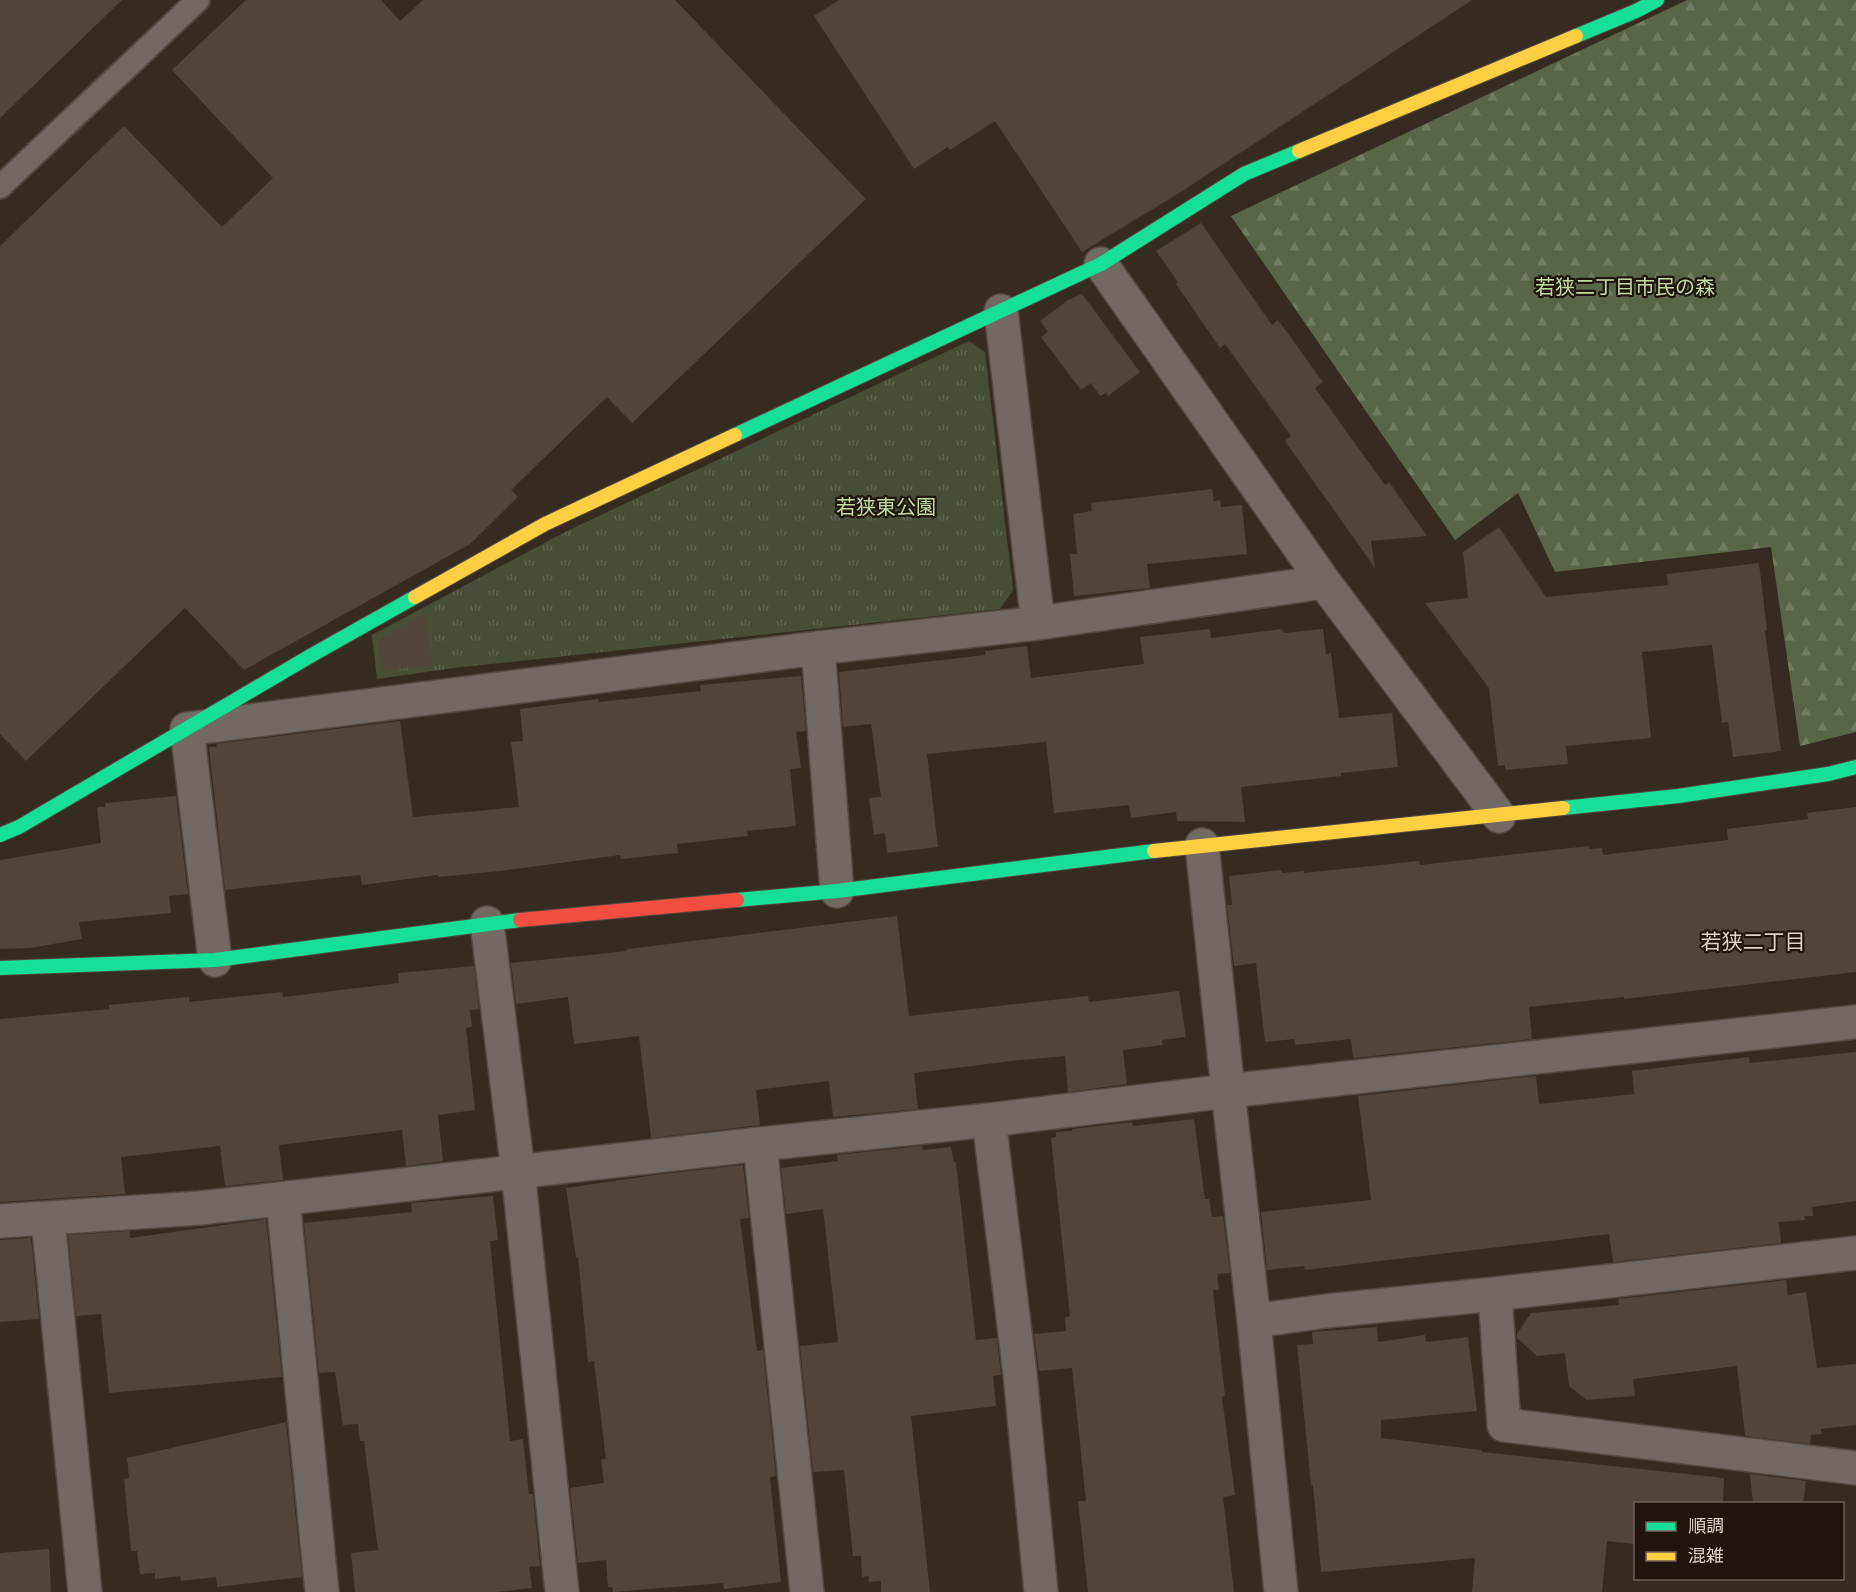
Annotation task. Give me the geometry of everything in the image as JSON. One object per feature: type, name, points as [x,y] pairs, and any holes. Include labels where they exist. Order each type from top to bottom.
[{"type":"street","points":[[0,835],[18,827],[312,655],[545,524],[1101,264],[1244,174],[1631,5],[1657,0]]},
{"type":"street","points":[[1101,264],[1324,582],[1499,816]]},
{"type":"street","points":[[1001,311],[1038,623]]},
{"type":"street","points":[[187,729],[818,648],[1038,623],[1324,582]]},
{"type":"street","points":[[818,648],[837,891]]},
{"type":"street","points":[[187,729],[215,960]]},
{"type":"street","points":[[0,968],[215,960],[487,923],[837,891],[1202,845],[1678,796],[1828,774],[1856,767]]},
{"type":"street","points":[[1202,845],[1281,1592]]},
{"type":"street","points":[[487,923],[518,1171],[562,1592]]},
{"type":"street","points":[[0,1221],[200,1208],[1856,1022]]},
{"type":"street","points":[[989,1120],[1020,1374],[1041,1592]]},
{"type":"street","points":[[760,1144],[807,1592]]},
{"type":"street","points":[[283,1199],[322,1592]]},
{"type":"street","points":[[48,1219],[85,1592]]},
{"type":"street","points":[[1254,1320],[1856,1253]]},
{"type":"street","points":[[1495,1294],[1504,1425],[1856,1468]]},
{"type":"lane","points":[[0,187],[198,0]]},
{"type":"green space","name":"若狭二丁目市民の森","points":[[1687,0],[1856,0],[1856,732],[1800,746],[1771,547],[1555,572],[1518,493],[1455,540],[1231,216]]},
{"type":"green space","name":"若狭東公園","points":[[969,341],[985,352],[1013,590],[1000,609],[454,668],[377,679],[372,635],[565,532]]},
{"type":"building","points":[[0,0],[122,0],[0,118]]},
{"type":"building","points":[[246,0],[381,0],[400,21],[423,0],[675,0],[866,199],[632,423],[607,397],[511,490],[518,497],[470,544],[244,670],[185,608],[26,761],[0,734],[0,246],[124,126],[222,227],[273,178],[172,70]]},
{"type":"building","points":[[839,0],[1472,0],[1181,192],[1082,252],[995,121],[950,150],[948,147],[914,169],[814,16]]},
{"type":"building","points":[[1201,223],[1272,325],[1278,320],[1323,382],[1315,388],[1385,485],[1389,482],[1427,536],[1371,541],[1375,568],[1285,441],[1291,436],[1225,344],[1220,348],[1156,251]]},
{"type":"building","points":[[1082,294],[1140,372],[1108,396],[1106,393],[1100,396],[1091,383],[1081,390],[1041,337],[1048,332],[1040,321],[1068,300]]},
{"type":"building","points":[[1212,489],[1214,501],[1220,500],[1221,507],[1242,505],[1247,554],[1147,564],[1150,588],[1074,596],[1070,554],[1077,554],[1073,514],[1092,511],[1091,503]]},
{"type":"building","points":[[1499,527],[1546,597],[1668,585],[1667,574],[1759,563],[1767,630],[1765,631],[1781,751],[1733,757],[1728,722],[1722,723],[1712,645],[1642,652],[1651,738],[1566,746],[1568,764],[1505,770],[1505,765],[1498,766],[1489,688],[1425,603],[1468,598],[1463,552]]},
{"type":"building","points":[[426,613],[432,666],[381,671],[378,640]]},
{"type":"building","points":[[1210,629],[1211,638],[1282,629],[1284,633],[1323,629],[1326,654],[1331,653],[1339,718],[1392,713],[1398,767],[1241,787],[1245,822],[1177,821],[1176,812],[1131,818],[1129,805],[1054,813],[1046,742],[927,754],[938,847],[887,853],[885,833],[874,835],[869,798],[881,797],[871,724],[843,727],[839,672],[985,655],[985,651],[1027,646],[1031,678],[1144,664],[1140,637]]},
{"type":"building","points":[[801,676],[806,731],[796,732],[801,768],[790,769],[796,826],[747,831],[748,836],[677,844],[678,853],[621,859],[620,855],[500,871],[438,877],[438,875],[362,885],[360,875],[225,890],[209,747],[217,747],[216,744],[400,721],[413,817],[519,807],[511,742],[523,741],[520,709],[598,699],[599,702],[701,691],[700,685]]},
{"type":"building","points":[[176,796],[188,894],[169,896],[171,913],[79,922],[82,939],[30,948],[0,949],[0,860],[101,843],[97,807],[105,807],[105,803]]},
{"type":"building","points":[[1856,807],[1856,972],[1624,999],[1624,997],[1529,1007],[1532,1039],[1353,1058],[1351,1039],[1295,1045],[1294,1039],[1265,1042],[1256,963],[1234,966],[1227,905],[1232,905],[1229,876],[1281,870],[1282,873],[1304,871],[1304,873],[1419,861],[1420,865],[1589,846],[1589,849],[1602,848],[1603,855],[1728,840],[1727,829],[1808,819],[1807,813]]},
{"type":"building","points":[[897,916],[909,1016],[1088,996],[1089,1002],[1179,991],[1186,1037],[1162,1040],[1163,1045],[1123,1050],[1127,1084],[1068,1092],[1065,1056],[1012,1061],[914,1073],[918,1109],[833,1117],[829,1081],[756,1090],[760,1125],[651,1138],[639,1036],[574,1044],[568,997],[516,1004],[511,963],[627,951],[627,949]]},
{"type":"building","points":[[474,966],[479,1009],[470,1010],[472,1027],[466,1028],[475,1110],[438,1115],[443,1161],[406,1166],[402,1130],[279,1145],[283,1180],[225,1186],[220,1146],[121,1157],[125,1194],[0,1202],[0,1019],[109,1009],[109,1005],[189,997],[189,1002],[282,992],[283,997],[399,983],[398,973]]},
{"type":"building","points":[[1856,1052],[1856,1201],[1812,1207],[1813,1216],[1804,1216],[1805,1220],[1779,1222],[1781,1243],[1613,1262],[1609,1234],[1305,1270],[1304,1266],[1267,1270],[1261,1212],[1371,1200],[1358,1096],[1536,1076],[1539,1104],[1634,1094],[1632,1071],[1749,1057],[1750,1063]]},
{"type":"building","points":[[1194,1119],[1205,1199],[1209,1199],[1212,1217],[1223,1216],[1230,1273],[1217,1274],[1219,1290],[1213,1290],[1225,1396],[1222,1397],[1235,1495],[1223,1497],[1234,1592],[1088,1592],[1078,1501],[1086,1501],[1072,1368],[1039,1371],[1034,1334],[1066,1331],[1065,1317],[1070,1316],[1051,1138],[1056,1137],[1056,1132],[1072,1131],[1072,1129],[1132,1122],[1133,1126]]},
{"type":"building","points":[[922,1146],[923,1150],[951,1147],[954,1162],[956,1162],[976,1340],[997,1338],[1001,1375],[993,1376],[996,1406],[911,1416],[930,1592],[881,1592],[881,1581],[869,1582],[869,1576],[862,1577],[861,1556],[853,1556],[844,1470],[813,1472],[800,1346],[838,1342],[823,1209],[786,1214],[781,1168],[838,1161],[837,1155]]},
{"type":"building","points":[[743,1165],[749,1218],[740,1219],[757,1351],[763,1350],[776,1476],[770,1477],[781,1582],[724,1589],[723,1583],[613,1592],[612,1587],[608,1587],[606,1560],[578,1563],[570,1488],[604,1483],[601,1459],[606,1459],[594,1361],[588,1362],[578,1257],[576,1258],[566,1188]]},
{"type":"building","points":[[493,1196],[498,1240],[490,1241],[510,1441],[523,1439],[529,1494],[533,1494],[540,1566],[529,1567],[532,1588],[497,1592],[355,1592],[351,1553],[378,1550],[364,1441],[360,1441],[358,1424],[343,1425],[335,1372],[319,1373],[304,1223],[412,1212],[411,1203]]},
{"type":"building","points":[[266,1219],[282,1377],[109,1393],[101,1314],[76,1316],[68,1235],[130,1231],[130,1238]]},
{"type":"building","points":[[31,1238],[39,1319],[0,1322],[0,1240]]},
{"type":"building","points":[[1786,1280],[1788,1295],[1806,1292],[1817,1368],[1856,1364],[1856,1425],[1821,1429],[1821,1434],[1811,1435],[1810,1444],[1745,1436],[1737,1366],[1633,1379],[1635,1396],[1587,1400],[1569,1386],[1565,1353],[1537,1356],[1517,1338],[1517,1334],[1531,1313],[1619,1305],[1618,1299]]},
{"type":"building","points":[[1377,1327],[1378,1342],[1425,1335],[1426,1342],[1468,1337],[1477,1411],[1381,1420],[1381,1438],[1481,1450],[1482,1452],[1724,1478],[1723,1502],[1634,1502],[1634,1544],[1607,1541],[1602,1592],[1472,1592],[1475,1558],[1321,1572],[1297,1345],[1313,1344],[1312,1332]]},
{"type":"building","points":[[286,1422],[302,1577],[217,1587],[216,1577],[181,1581],[180,1576],[155,1579],[155,1573],[140,1574],[137,1551],[131,1551],[124,1479],[129,1478],[127,1458]]},
{"type":"building","points":[[1750,1474],[1806,1481],[1803,1502],[1753,1502]]},
{"type":"building","points":[[49,1549],[51,1592],[0,1592],[0,1553]]},
{"type":"traffic: fast","points":[[1576,36],[1657,0]]},
{"type":"traffic: fast","points":[[735,435],[1101,264],[1244,174],[1299,151]]},
{"type":"traffic: fast","points":[[0,835],[19,827],[415,597]]},
{"type":"traffic: fast","points":[[1563,808],[1678,796],[1828,774],[1856,767]]},
{"type":"traffic: fast","points":[[737,900],[837,891],[1154,851]]},
{"type":"traffic: fast","points":[[0,968],[215,960],[520,920]]},
{"type":"traffic: slow","points":[[1299,151],[1576,36]]},
{"type":"traffic: slow","points":[[415,597],[545,524],[735,435]]},
{"type":"traffic: slow","points":[[1154,851],[1563,808]]},
{"type":"traffic: jam","points":[[520,920],[737,900]]},
{"type":"district","name":"若狭二丁目","points":[[1753,941]]}]
